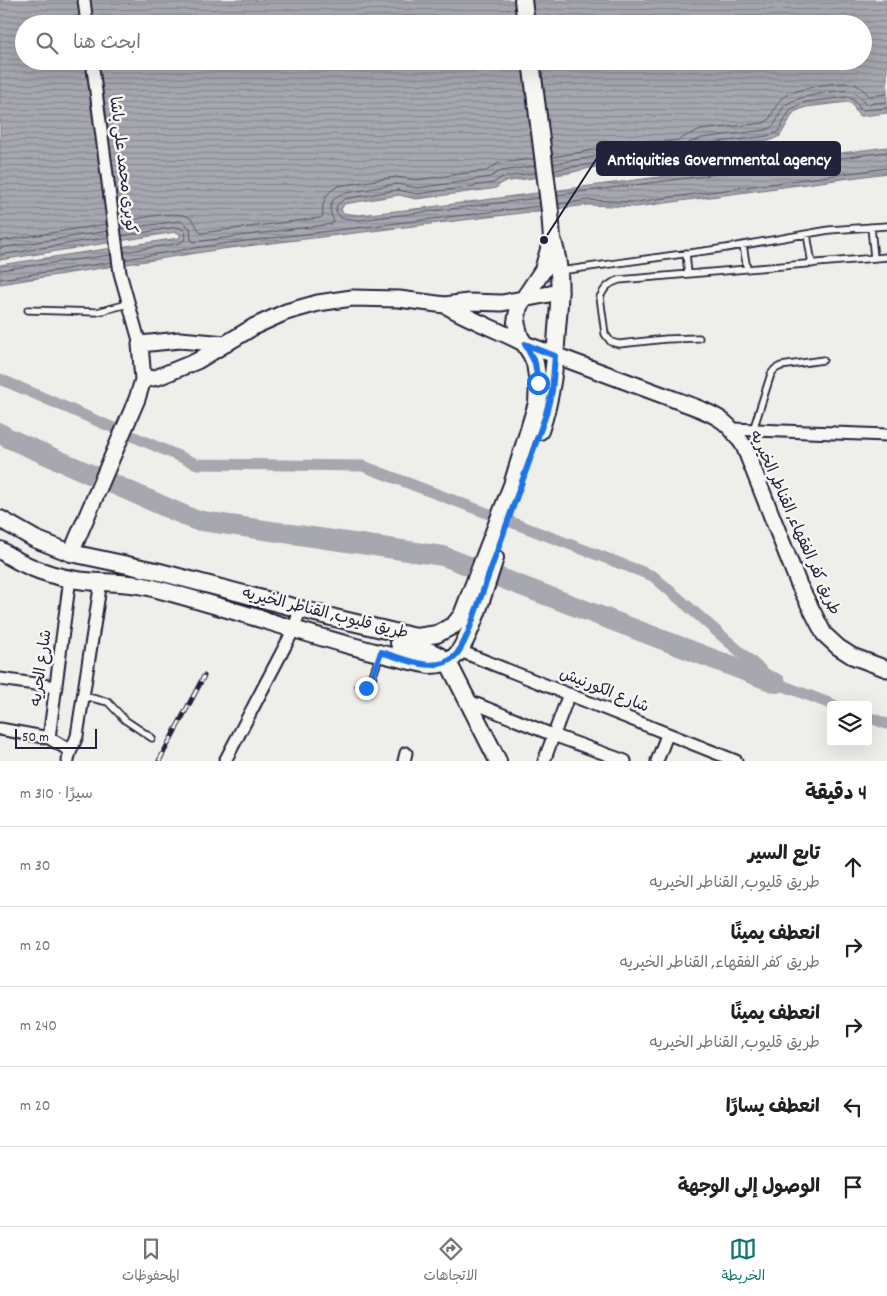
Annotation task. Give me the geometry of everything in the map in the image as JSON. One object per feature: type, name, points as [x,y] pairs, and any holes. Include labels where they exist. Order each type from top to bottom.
[{"type":"main road","points":[[523,0],[525,15]]},
{"type":"main road","name":"طريق قليوب, القناطر الخيريه","points":[[0,519],[35,539],[71,553],[149,570],[335,618],[417,636],[427,636],[446,630],[454,624],[462,615],[550,400],[560,292],[560,271],[552,239],[532,70]]},
{"type":"main road","name":"طريق قليوب, القناطر الخيريه","points":[[0,550],[36,569],[70,578],[127,583],[152,588],[429,665],[436,665],[454,656],[468,633],[516,487],[535,412],[538,393],[535,363],[520,338],[516,322],[520,306],[543,270],[552,239]]},
{"type":"main road","points":[[335,618],[347,629],[432,651],[440,655],[454,656],[469,701],[498,761]]},
{"type":"street","points":[[84,0],[86,15]]},
{"type":"street","name":"كوبرى محمد على باشا","points":[[93,70],[120,273],[128,304]]},
{"type":"street","name":"طريق كفر الفقهاء, القناطر الخيريه","points":[[142,380],[158,377],[197,361],[254,326],[278,315],[318,303],[352,298],[399,298],[445,305],[468,302],[502,302],[560,292]]},
{"type":"street","points":[[71,553],[137,399],[142,380],[140,344],[128,304]]},
{"type":"street","name":"طريق كفر الفقهاء, القناطر الخيريه","points":[[445,305],[464,317],[499,330],[525,344],[709,412],[722,419],[733,429],[744,446],[799,585],[824,634],[838,648],[852,656],[887,669]]},
{"type":"street","points":[[140,344],[180,340],[226,344]]},
{"type":"street","points":[[733,429],[887,435]]},
{"type":"street","name":"شارع الحريه","points":[[48,738],[70,578]]},
{"type":"street","points":[[0,729],[48,738],[68,756],[77,736],[101,581]]},
{"type":"street","points":[[225,761],[294,629],[300,609]]},
{"type":"street","name":"شارع الكورنيش","points":[[454,656],[568,694],[736,761]]},
{"type":"street","points":[[0,679],[56,687]]},
{"type":"street","points":[[544,761],[568,694]]},
{"type":"street","points":[[469,701],[553,735],[625,761]]},
{"type":"street","points":[[657,761],[667,735]]},
{"type":"lane","points":[[560,271],[743,245],[829,230],[887,226]]},
{"type":"lane","points":[[871,227],[874,258]]},
{"type":"lane","points":[[807,234],[812,264]]},
{"type":"lane","points":[[743,245],[747,269]]},
{"type":"lane","points":[[686,253],[688,274]]},
{"type":"lane","points":[[699,338],[615,344],[606,337],[601,311],[600,297],[602,292],[608,284],[613,282],[887,257]]},
{"type":"lane","points":[[28,310],[97,312],[128,304]]},
{"type":"lane","points":[[753,430],[771,374],[775,369],[781,366],[823,360]]},
{"type":"lane","points":[[359,685],[366,688],[370,684],[381,652]]},
{"type":"lane","points":[[83,696],[108,702],[125,720],[152,738]]},
{"type":"water","points":[[0,0],[887,0],[887,113],[858,115],[852,104],[848,102],[806,107],[794,112],[780,136],[769,141],[704,149],[684,158],[642,164],[630,163],[590,168],[569,173],[503,182],[496,188],[491,189],[416,199],[399,195],[344,204],[341,210],[343,213],[359,215],[423,208],[887,147],[887,173],[636,207],[588,205],[222,249],[0,284],[0,265],[179,238],[180,234],[176,232],[0,260]]},
{"type":"waterway","points":[[0,379],[197,464],[363,466],[653,576],[776,683],[827,702]]},
{"type":"waterway","points":[[0,433],[195,520],[443,556],[776,683]]},
{"type":"waterway","points":[[872,718],[887,724]]},
{"type":"railway","points":[[159,761],[204,676]]},
{"type":"place","name":"Antiquities Governmental agency","points":[[544,240]]},
{"type":"route","points":[[366,688],[370,684],[381,652],[429,665],[436,665],[448,662],[460,651],[520,489],[550,400],[555,356],[525,344],[535,363],[538,383]]}]
